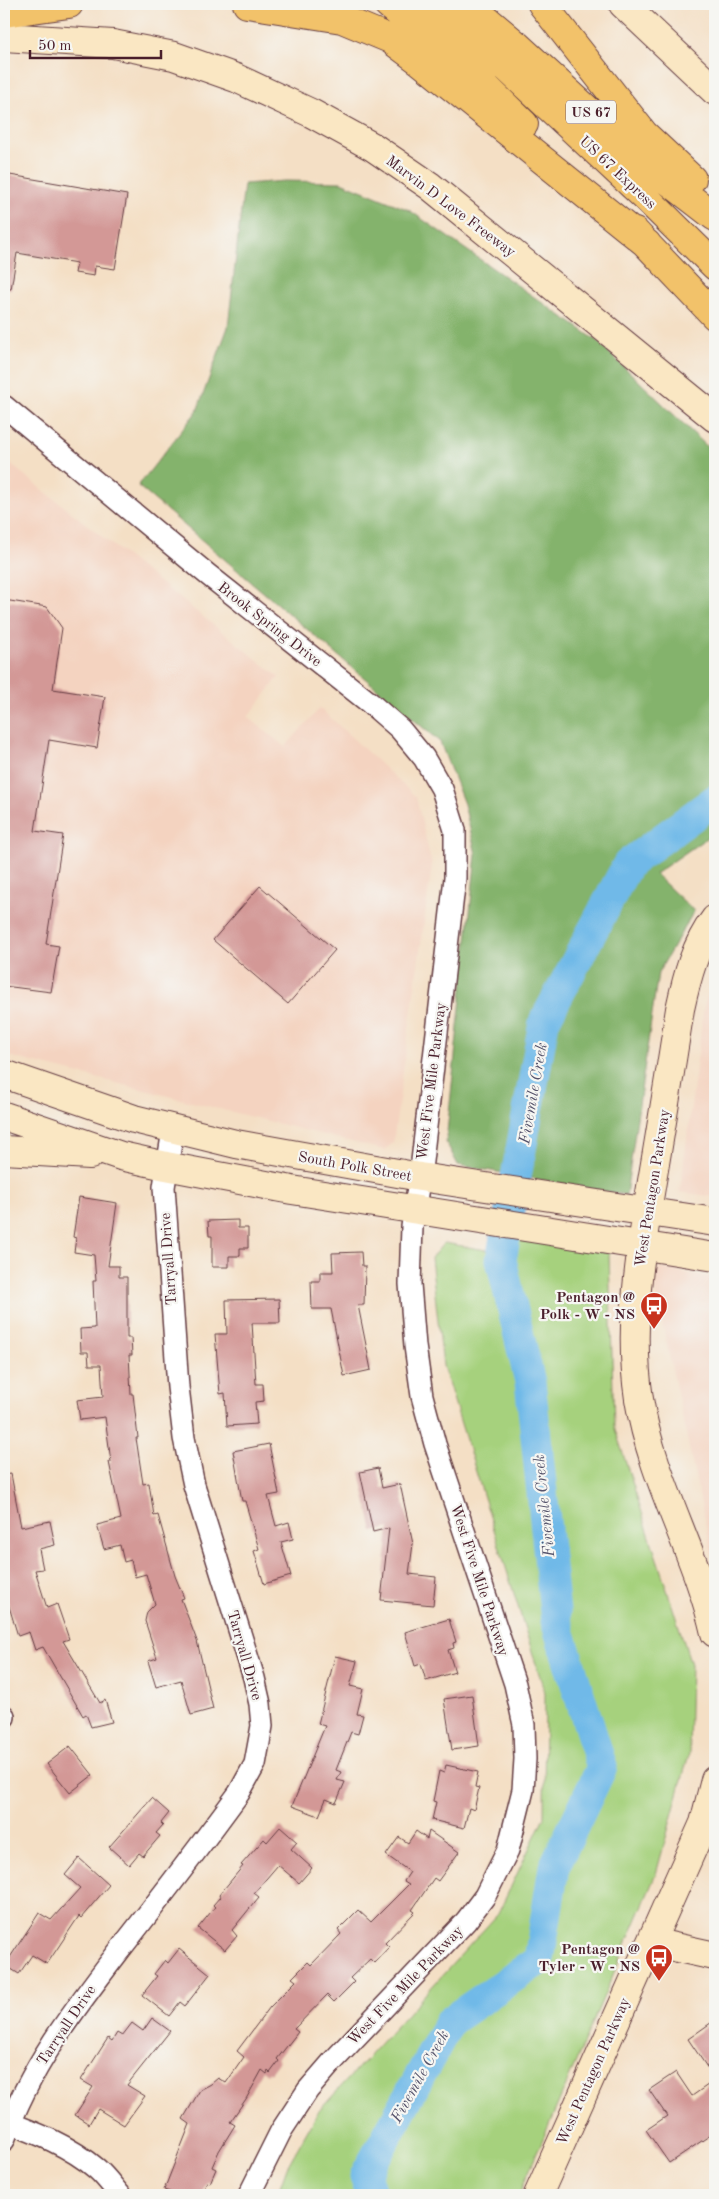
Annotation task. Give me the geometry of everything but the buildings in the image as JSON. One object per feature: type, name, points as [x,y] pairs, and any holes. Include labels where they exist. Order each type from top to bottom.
[{"type":"highway","points":[[4,13],[69,4]]},
{"type":"highway","points":[[248,4],[342,19],[390,39],[647,244]]},
{"type":"highway","points":[[388,4],[486,88],[647,244],[715,316]]},
{"type":"highway","name":"US 67 Express","points":[[427,4],[507,68],[646,198],[715,266]]},
{"type":"highway","name":"US 67","points":[[468,4],[525,53],[649,166],[715,217]]},
{"type":"highway","points":[[542,4],[644,134],[715,200]]},
{"type":"main road","points":[[623,4],[715,91]]},
{"type":"main road","name":"Marvin D Love Freeway","points":[[4,37],[113,44],[174,56],[236,78],[311,113],[373,147],[430,186],[715,418]]},
{"type":"main road","name":"West Pentagon Parkway","points":[[715,919],[697,949],[686,978],[642,1245],[638,1274],[635,1336],[639,1398],[654,1460],[706,1597],[715,1633]]},
{"type":"main road","name":"South Polk Street","points":[[4,1074],[64,1096],[172,1130],[255,1148],[420,1177],[715,1222]]},
{"type":"main road","points":[[4,1116],[121,1156],[166,1166],[292,1190],[715,1257]]},
{"type":"main road","points":[[4,1150],[39,1154],[121,1156]]},
{"type":"main road","name":"West Pentagon Parkway","points":[[538,2195],[704,1823],[715,1780]]},
{"type":"main road","points":[[651,1942],[715,1956]]},
{"type":"street","name":"Brook Spring Drive","points":[[7,411],[400,729],[424,758],[442,789],[455,830],[455,878]]},
{"type":"street","name":"West Five Mile Parkway","points":[[249,2195],[281,2131],[308,2090],[332,2061],[466,1921],[485,1896],[508,1850],[523,1790],[524,1725],[515,1684],[435,1444],[422,1396],[415,1346],[410,1284],[414,1210],[420,1177],[455,878]]},
{"type":"street","name":"Tarryall Drive","points":[[6,2128],[40,2060],[73,2010],[239,1792],[255,1764],[262,1726],[254,1678],[194,1485],[184,1438],[165,1227],[164,1187],[172,1130]]},
{"type":"street","points":[[6,2128],[50,2139],[78,2154],[98,2170],[120,2195]]},
{"type":"shaded area","points":[[4,459],[279,677],[248,717],[285,747],[320,708],[416,797],[432,865],[393,1143],[384,1150],[4,1055]]},
{"type":"shaded area","points":[[715,972],[715,1197],[680,1192],[704,1006]]},
{"type":"shaded area","points":[[658,1268],[715,1278],[715,1568],[655,1290]]},
{"type":"green space","points":[[285,181],[341,182],[409,210],[596,340],[715,454],[715,832],[655,874],[694,911],[658,973],[626,1195],[458,1165],[446,1142],[476,854],[464,804],[440,742],[138,486],[197,411],[228,327],[244,184]]},
{"type":"green space","points":[[513,1238],[609,1253],[614,1426],[691,1664],[689,1754],[656,1874],[519,2195],[277,2195],[287,2167],[318,2112],[498,1914],[544,1817],[545,1693],[443,1366],[431,1258],[444,1243],[517,1255]]},
{"type":"waterway","name":"Fivemile Creek","points":[[372,2195],[365,2176],[450,2021],[539,1960],[554,1867],[602,1767],[556,1621],[530,1382],[501,1260],[544,1022],[628,864],[715,800]]},
{"type":"place","name":"Pentagon @ Polk - W - NS","points":[[654,1330]]},
{"type":"place","name":"Pentagon @ Tyler - W - NS","points":[[659,1982]]}]
